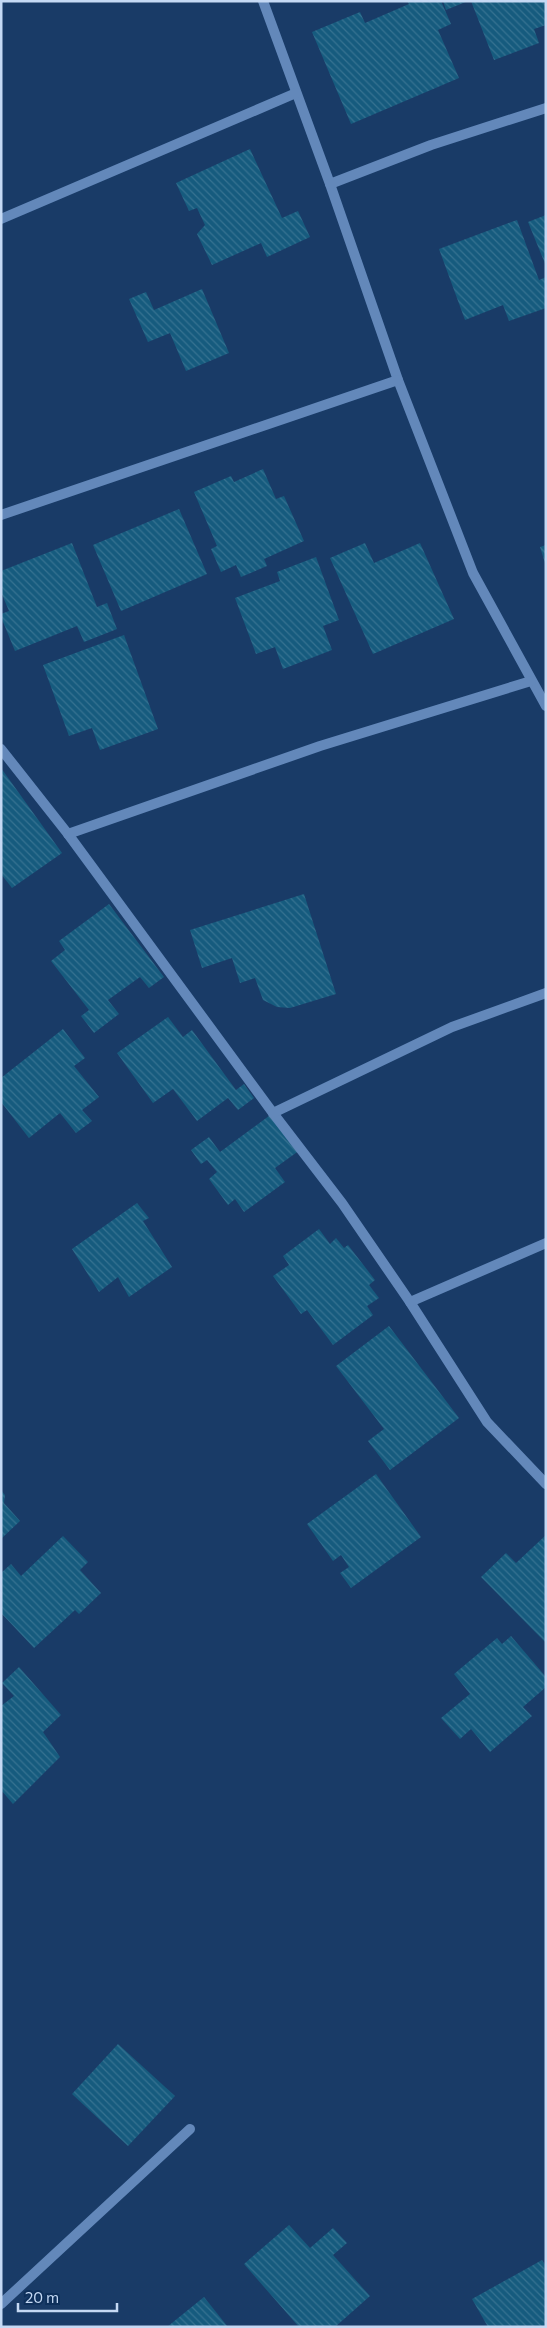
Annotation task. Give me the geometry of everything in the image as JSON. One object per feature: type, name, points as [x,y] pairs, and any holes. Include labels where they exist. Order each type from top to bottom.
[{"type":"street","points":[[263,1],[330,184],[398,380],[472,573],[546,706]]},
{"type":"street","points":[[1,219],[296,92]]},
{"type":"street","points":[[330,184],[431,145],[546,108]]},
{"type":"street","points":[[1,515],[398,380]]},
{"type":"street","points":[[68,834],[320,746],[531,681]]},
{"type":"street","points":[[1,749],[68,834],[273,1114],[342,1203],[410,1302],[486,1422],[546,1484]]},
{"type":"street","points":[[273,1114],[452,1027],[546,993]]},
{"type":"street","points":[[410,1302],[546,1243]]},
{"type":"street","points":[[1,2304],[190,2129]]},
{"type":"building","points":[[407,1],[441,1],[451,24],[438,30],[459,78],[351,124],[312,32],[360,12],[365,23],[409,4]]},
{"type":"building","points":[[443,1],[468,1],[446,10]]},
{"type":"building","points":[[471,1],[546,1],[546,25],[534,29],[539,43],[494,60]]},
{"type":"building","points":[[250,149],[282,218],[298,211],[310,237],[267,257],[261,243],[212,265],[197,234],[205,225],[197,208],[189,211],[176,183]]},
{"type":"building","points":[[546,215],[546,266],[528,222]]},
{"type":"building","points":[[517,220],[539,280],[546,277],[546,308],[509,321],[503,305],[465,320],[439,249]]},
{"type":"building","points":[[202,289],[229,353],[186,371],[170,333],[148,342],[129,299],[146,292],[154,310]]},
{"type":"building","points":[[263,469],[276,499],[284,496],[304,541],[264,559],[267,566],[241,577],[236,565],[221,572],[211,549],[217,546],[194,492],[231,476],[234,482]]},
{"type":"building","points":[[179,509],[207,574],[121,611],[93,545]]},
{"type":"building","points":[[72,543],[97,607],[107,603],[117,629],[84,642],[77,626],[15,651],[1,617],[1,614],[9,611],[1,592],[1,571]]},
{"type":"building","points":[[365,543],[374,563],[420,543],[454,619],[373,654],[330,558]]},
{"type":"building","points":[[546,545],[546,563],[545,563],[540,547]]},
{"type":"building","points":[[316,557],[339,620],[323,626],[332,650],[283,669],[275,647],[256,654],[235,598],[280,581],[277,572]]},
{"type":"building","points":[[124,635],[158,729],[100,750],[92,728],[69,736],[43,665]]},
{"type":"building","points":[[1,768],[62,853],[12,888],[1,874]]},
{"type":"building","points":[[304,894],[336,994],[290,1008],[277,1007],[263,1000],[255,978],[240,983],[232,958],[202,968],[190,930]]},
{"type":"building","points":[[109,904],[164,977],[149,988],[140,977],[108,1000],[119,1014],[94,1033],[81,1016],[89,1010],[51,961],[65,950],[59,941]]},
{"type":"building","points":[[168,1017],[183,1037],[192,1030],[236,1090],[244,1084],[254,1098],[238,1110],[228,1098],[197,1121],[173,1089],[153,1103],[117,1053]]},
{"type":"building","points":[[63,1029],[85,1058],[74,1066],[99,1097],[82,1110],[92,1121],[76,1133],[60,1113],[29,1138],[1,1102],[1,1078]]},
{"type":"building","points":[[273,1113],[300,1150],[275,1168],[285,1182],[244,1212],[235,1199],[228,1205],[209,1179],[217,1172],[207,1160],[201,1164],[191,1150],[209,1137],[220,1152]]},
{"type":"building","points":[[137,1203],[149,1218],[143,1221],[172,1267],[129,1297],[118,1277],[99,1292],[72,1249]]},
{"type":"building","points":[[319,1229],[330,1244],[336,1238],[344,1248],[348,1245],[375,1280],[369,1285],[379,1298],[367,1306],[373,1315],[333,1345],[307,1310],[301,1314],[273,1276],[289,1265],[283,1256]]},
{"type":"building","points":[[389,1326],[459,1418],[390,1470],[368,1441],[384,1429],[336,1366]]},
{"type":"building","points":[[376,1474],[421,1537],[351,1588],[340,1573],[349,1567],[341,1555],[333,1561],[307,1524]]},
{"type":"building","points":[[1,1490],[5,1495],[4,1503],[20,1521],[1,1539]]},
{"type":"building","points":[[546,1535],[546,1643],[481,1577],[506,1553],[516,1563]]},
{"type":"building","points":[[63,1536],[88,1562],[80,1570],[101,1593],[79,1614],[75,1610],[34,1648],[1,1613],[1,1573],[11,1564],[21,1576]]},
{"type":"building","points":[[511,1636],[546,1677],[546,1687],[523,1707],[532,1716],[490,1752],[471,1729],[460,1739],[441,1718],[470,1694],[454,1674],[497,1638],[502,1644]]},
{"type":"building","points":[[19,1667],[61,1715],[43,1732],[60,1757],[13,1804],[1,1790],[1,1706],[14,1696],[2,1683]]},
{"type":"building","points":[[118,2044],[175,2096],[128,2146],[72,2094]]},
{"type":"building","points":[[289,2225],[310,2248],[333,2228],[347,2243],[333,2255],[370,2296],[335,2327],[299,2327],[244,2264]]},
{"type":"building","points":[[542,2260],[546,2266],[546,2327],[488,2327],[472,2299]]},
{"type":"building","points":[[204,2297],[228,2327],[167,2327]]}]
